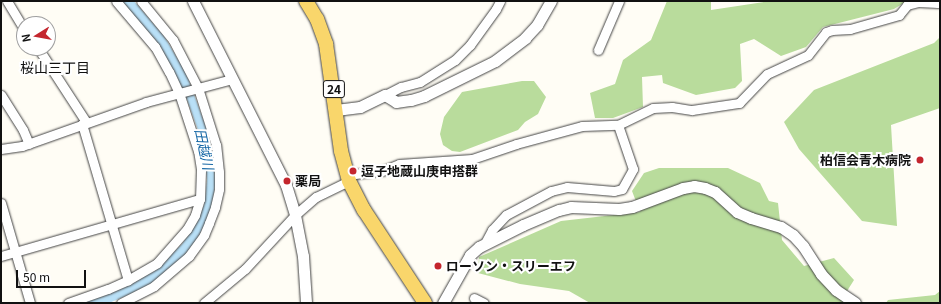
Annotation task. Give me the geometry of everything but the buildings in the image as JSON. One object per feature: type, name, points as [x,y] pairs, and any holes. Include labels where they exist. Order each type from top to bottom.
[{"type":"main road","name":"24","points":[[306,1],[317,19],[326,44],[341,151],[348,178],[364,210],[425,303]]},
{"type":"street","points":[[7,1],[16,16]]},
{"type":"street","points":[[68,303],[108,289],[128,280],[157,263],[172,248],[187,229],[195,214],[200,199],[201,169],[198,151],[180,93],[155,47],[116,1]]},
{"type":"street","points":[[121,303],[154,286],[179,266],[204,235],[215,207],[219,189],[218,160],[212,129],[197,89],[173,40],[141,1]]},
{"type":"street","points":[[193,1],[280,170],[295,215],[303,256],[306,303]]},
{"type":"street","points":[[336,110],[360,107],[401,87],[420,82],[444,68],[455,60],[477,35],[500,1]]},
{"type":"street","points":[[385,95],[396,102],[424,96],[495,61],[525,38],[537,25],[551,1]]},
{"type":"street","points":[[598,50],[619,1]]},
{"type":"street","points":[[204,303],[245,269],[295,215],[316,197],[348,178],[382,171],[399,164],[472,159],[516,144],[582,126],[618,125],[653,108],[672,106],[692,110],[739,103],[767,74],[808,55],[826,32],[832,30],[850,29],[899,15],[906,5],[918,2],[940,2]]},
{"type":"street","points":[[43,56],[84,123],[111,224],[128,280]]},
{"type":"street","points":[[1,149],[29,144],[146,102],[232,78]]},
{"type":"street","points":[[1,95],[23,130],[29,144]]},
{"type":"street","points":[[485,244],[492,230],[506,215],[552,190],[567,187],[614,191],[622,189],[633,169],[618,125]]},
{"type":"street","points":[[443,303],[467,259],[475,250],[485,244],[559,210],[585,206],[619,209],[632,207],[683,188],[694,186],[715,192],[737,212],[751,218],[782,227],[794,235],[821,274],[836,290],[855,303]]},
{"type":"street","points":[[1,256],[200,199]]},
{"type":"street","points":[[1,203],[30,303]]},
{"type":"street","points":[[474,298],[484,303]]},
{"type":"green space","points":[[667,1],[711,1],[711,10],[770,1],[907,1],[894,9],[823,27],[806,47],[781,56],[754,39],[740,44],[742,81],[735,88],[696,95],[663,83],[662,75],[642,77],[643,107],[613,118],[595,118],[590,93],[615,84],[623,60],[651,40]]},
{"type":"green space","points":[[940,37],[940,108],[891,125],[897,226],[862,221],[799,149],[784,122],[814,90],[934,43]]},
{"type":"green space","points":[[522,81],[534,81],[546,97],[538,114],[525,122],[518,130],[460,152],[452,151],[443,145],[440,134],[444,117],[462,92]]},
{"type":"green space","points":[[659,168],[728,168],[760,183],[769,201],[778,203],[782,240],[804,266],[834,258],[854,280],[842,299],[850,303],[590,303],[569,291],[520,284],[478,273],[479,257],[561,221],[640,212],[632,191],[644,173]]},
{"type":"green space","points":[[940,291],[940,303],[886,303],[888,300],[935,295]]},
{"type":"water","name":"田越川","points":[[121,1],[134,1],[164,36],[186,73],[209,135],[214,159],[215,185],[212,207],[205,225],[195,242],[182,258],[151,284],[133,293],[109,303],[81,303],[108,294],[153,272],[182,244],[194,226],[204,205],[207,180],[204,155],[198,130],[186,97],[172,68],[156,42]]},
{"type":"place","name":"柏信会青木病院","points":[[920,160]]},
{"type":"place","name":"逗子地蔵山庚申搭群","points":[[353,171]]},
{"type":"place","name":"薬局","points":[[287,181]]},
{"type":"place","name":"ローソン・スリーエフ","points":[[438,266]]},
{"type":"district","name":"桜山三丁目","points":[[55,67]]}]
